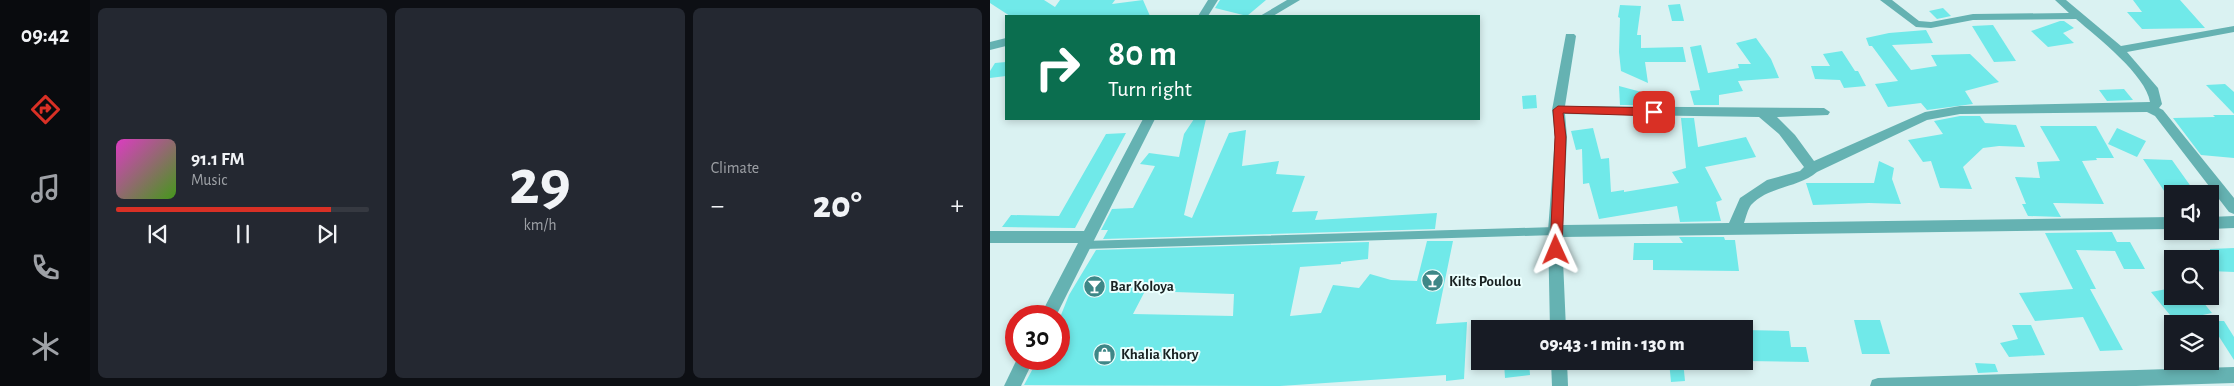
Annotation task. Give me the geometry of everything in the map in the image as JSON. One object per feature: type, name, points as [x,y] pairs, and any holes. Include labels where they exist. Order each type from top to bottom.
[{"type":"street","points":[[1205,15],[1213,0]]},
{"type":"street","points":[[1267,15],[1295,0]]},
{"type":"street","points":[[1885,0],[1916,24],[1931,25],[1973,17],[2080,16]]},
{"type":"street","points":[[2060,0],[2119,50],[2154,91],[2156,104],[2149,108]]},
{"type":"street","points":[[2119,50],[2234,29]]},
{"type":"street","points":[[1558,320],[1555,231],[1561,137],[1558,110],[1570,36]]},
{"type":"street","points":[[990,46],[1005,42]]},
{"type":"street","points":[[1734,228],[1745,202],[1772,184],[1804,174],[1812,168],[1904,124],[1925,116],[1960,110],[2149,108],[2159,112],[2234,208]]},
{"type":"street","points":[[1558,110],[1824,112]]},
{"type":"street","points":[[1762,113],[1770,118],[1799,148],[1812,168]]},
{"type":"street","points":[[1054,305],[1149,120]]},
{"type":"street","points":[[2219,222],[2234,222]]},
{"type":"street","points":[[1555,231],[2164,223]]},
{"type":"street","points":[[990,238],[1087,241]]},
{"type":"street","points":[[1012,386],[1020,370]]},
{"type":"street","points":[[1560,370],[1560,386]]},
{"type":"street","points":[[1878,386],[2234,375]]},
{"type":"lane","points":[[1087,241],[1555,231]]},
{"type":"building","points":[[990,0],[1044,0],[1055,7],[1060,0],[1115,0],[1112,4],[1143,0],[1150,15],[1008,15],[990,3]]},
{"type":"building","points":[[1220,0],[1266,0],[1248,15],[1215,8]]},
{"type":"building","points":[[2133,0],[2180,0],[2205,28],[2142,29],[2127,12],[2142,12]]},
{"type":"building","points":[[1680,4],[1684,21],[1672,21],[1668,5]]},
{"type":"building","points":[[1620,5],[1641,6],[1637,35],[1641,35],[1641,48],[1683,47],[1686,62],[1645,62],[1648,83],[1621,71],[1619,52],[1620,18],[1618,17]]},
{"type":"building","points":[[1943,8],[1951,16],[1937,19],[1929,11]]},
{"type":"building","points":[[2064,21],[2074,28],[2063,33],[2074,43],[2048,47],[2031,31]]},
{"type":"building","points":[[1993,25],[2016,61],[1994,62],[1972,26]]},
{"type":"building","points":[[1926,30],[1933,43],[1892,45],[1911,70],[1937,66],[1931,55],[1970,54],[1999,82],[1965,91],[1973,104],[1927,110],[1921,103],[1888,107],[1875,84],[1898,81],[1872,46],[1869,46],[1866,38],[1889,33]]},
{"type":"building","points":[[1756,38],[1771,59],[1779,78],[1738,81],[1743,91],[1719,95],[1719,105],[1694,105],[1690,91],[1700,90],[1690,47],[1701,45],[1708,73],[1739,68],[1738,64],[1751,64],[1736,43]]},
{"type":"building","points":[[1842,51],[1855,71],[1858,71],[1866,86],[1844,88],[1840,80],[1815,79],[1811,66],[1830,66],[1823,54]]},
{"type":"building","points":[[1005,62],[1005,76],[990,78],[990,71],[995,63]]},
{"type":"building","points":[[2225,84],[2234,92],[2234,114],[2206,85]]},
{"type":"building","points":[[1619,86],[1649,94],[1649,105],[1620,105]]},
{"type":"building","points":[[2124,89],[2133,100],[2107,101],[2099,90]]},
{"type":"building","points":[[1536,95],[1537,108],[1523,109],[1522,96]]},
{"type":"building","points":[[2213,115],[2234,115],[2234,158],[2201,155],[2173,118],[2215,117]]},
{"type":"building","points":[[1960,116],[1980,116],[1985,123],[2016,125],[2025,147],[1999,146],[1983,148],[1963,167],[1972,189],[1940,188],[1931,161],[1923,162],[1908,140],[1943,134],[1934,121]]},
{"type":"building","points":[[1681,118],[1694,118],[1698,147],[1746,137],[1756,157],[1705,167],[1722,200],[1716,202],[1721,221],[1680,222],[1677,206],[1599,219],[1589,183],[1583,184],[1582,149],[1576,150],[1571,131],[1593,128],[1601,159],[1609,158],[1611,192],[1624,190],[1624,192],[1679,183],[1672,172],[1686,168]]},
{"type":"building","points":[[1193,120],[1206,120],[1184,215],[1192,218],[1229,133],[1246,130],[1242,166],[1279,161],[1276,174],[1305,176],[1292,212],[1318,211],[1315,220],[1437,213],[1435,229],[1103,239],[1108,230],[1101,230],[1112,209],[1133,208],[1155,166],[1140,164],[1149,153],[1179,157],[1184,134]]},
{"type":"building","points":[[2040,126],[2096,126],[2114,158],[2096,158],[2097,160],[2082,161],[2104,204],[2053,203],[2061,217],[2028,216],[2022,204],[2026,204],[2015,177],[2040,178],[2037,162],[2060,161]]},
{"type":"building","points":[[2117,128],[2146,141],[2137,157],[2108,144]]},
{"type":"building","points":[[1126,133],[1075,228],[1002,227],[1011,215],[1059,216],[1106,134]]},
{"type":"building","points":[[2143,159],[2172,160],[2190,185],[2164,185],[2164,191]]},
{"type":"building","points":[[1879,161],[1894,168],[1892,179],[1901,204],[1813,205],[1806,183],[1874,183]]},
{"type":"building","points":[[2112,232],[2117,242],[2130,242],[2145,269],[2124,269],[2115,251],[2076,250],[2096,289],[2090,289],[2123,350],[2100,351],[2083,317],[2035,321],[2019,293],[2073,289],[2045,233]]},
{"type":"building","points":[[1679,237],[1724,237],[1725,240],[1735,240],[1739,271],[1653,270],[1653,260],[1633,260],[1634,243],[1683,243]]},
{"type":"building","points":[[1427,241],[1453,241],[1436,324],[1467,322],[1464,379],[1446,381],[1446,375],[1280,386],[1024,385],[1032,370],[1070,370],[1070,305],[1065,305],[1096,250],[1369,242],[1368,259],[1341,262],[1341,264],[1300,267],[1290,316],[1321,313],[1333,285],[1359,288],[1370,274],[1391,280],[1417,281]],"holes":[[[1145,291],[1234,294],[1233,316],[1133,314]]]},
{"type":"building","points":[[2234,248],[2234,272],[2219,271],[2219,250],[2210,249]]},
{"type":"building","points":[[2164,290],[2164,305],[2205,305],[2212,313],[2203,315],[2170,315],[2151,292]]},
{"type":"building","points":[[1854,320],[1880,320],[1890,354],[1862,354]]},
{"type":"building","points":[[2219,321],[2224,321],[2234,337],[2234,360],[2219,337]]},
{"type":"building","points":[[2012,325],[2031,325],[2045,355],[2009,357],[2000,343],[2018,339]]},
{"type":"building","points":[[1753,330],[1789,331],[1791,347],[1806,347],[1809,362],[1753,361]]},
{"type":"building","points":[[1975,363],[1995,364],[1998,372],[1978,373]]},
{"type":"building","points":[[1505,370],[1530,370],[1530,375],[1505,378]]},
{"type":"building","points":[[1670,370],[1684,370],[1685,381],[1671,382]]},
{"type":"place","name":"Kilts Poulou","points":[[1433,281]]},
{"type":"place","name":"Bar Koloya","points":[[1094,286]]},
{"type":"place","name":"Khalia Khory","points":[[1105,354]]},
{"type":"route","points":[[1556,250],[1555,231],[1561,137],[1558,110],[1654,112]]}]
